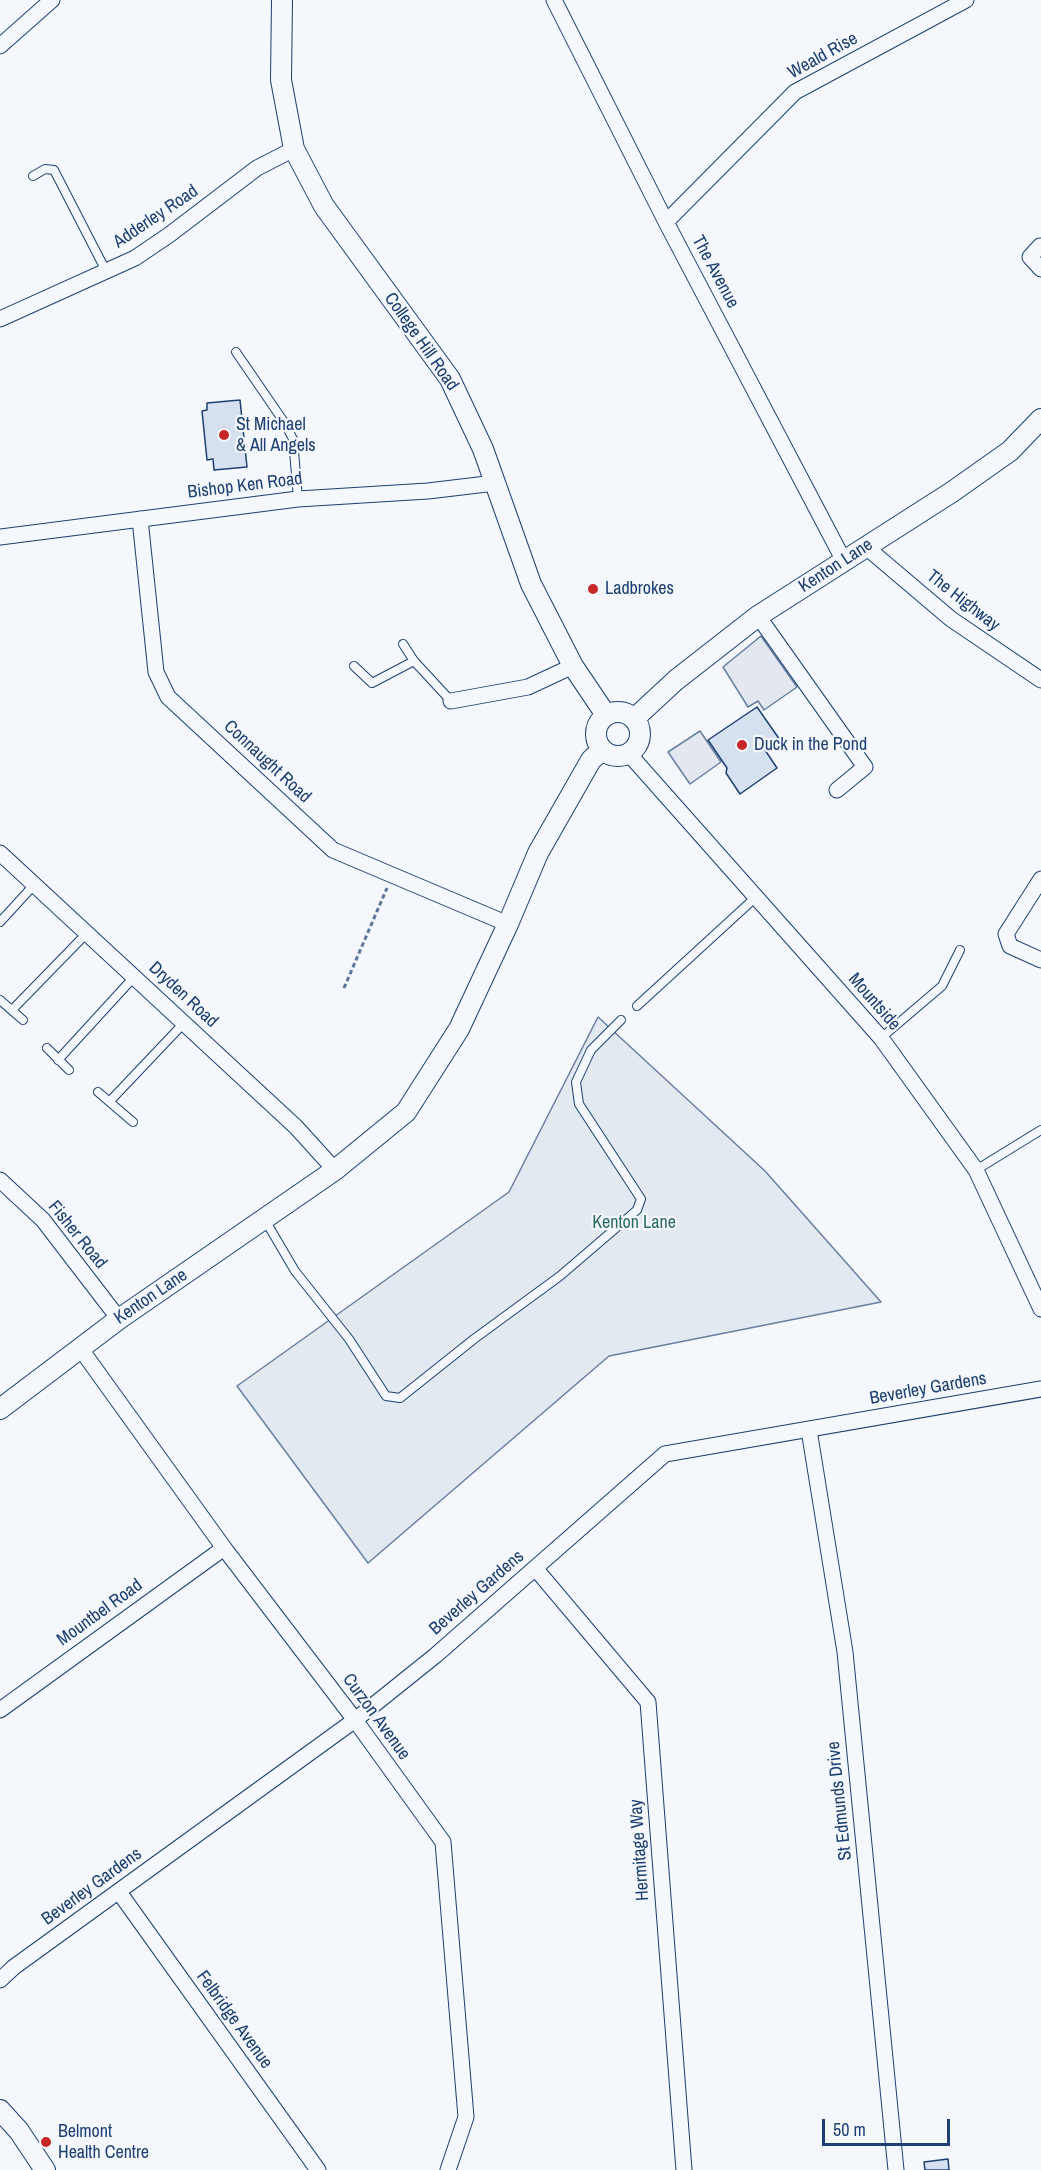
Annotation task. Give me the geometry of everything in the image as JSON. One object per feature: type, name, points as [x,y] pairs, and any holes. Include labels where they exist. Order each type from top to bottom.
[{"type":"street","points":[[0,46],[52,0]]},
{"type":"street","name":"College Hill Road","points":[[282,0],[281,80],[294,149],[324,206],[450,379],[483,449],[531,584],[573,666],[606,715]]},
{"type":"street","name":"The Avenue","points":[[554,0],[666,222],[844,561]]},
{"type":"street","name":"Weald Rise","points":[[666,222],[702,189],[795,92],[966,0]]},
{"type":"street","name":"Adderley Road","points":[[0,320],[135,258],[169,235],[256,168],[294,149]]},
{"type":"street","points":[[1040,246],[1030,257],[1041,269]]},
{"type":"street","name":"Kenton Lane","points":[[635,718],[676,680],[758,616],[952,492],[1010,451],[1041,419]]},
{"type":"street","name":"Bishop Ken Road","points":[[0,537],[298,499],[428,491],[495,483]]},
{"type":"street","name":"Connaught Road","points":[[140,519],[156,672],[168,696],[333,850],[507,924]]},
{"type":"street","name":"The Highway","points":[[866,547],[951,619],[1041,680]]},
{"type":"street","points":[[758,616],[865,767],[837,790]]},
{"type":"street","points":[[452,701],[528,687],[573,666]]},
{"type":"street","points":[[612,712],[624,712],[635,718],[639,724],[639,744],[629,754],[615,756],[602,750],[598,744],[596,731],[601,719],[606,715],[612,712]]},
{"type":"street","name":"Kenton Lane","points":[[0,1409],[119,1319],[335,1170],[406,1112],[459,1029],[538,853],[591,760],[602,750]]},
{"type":"street","name":"Mountside","points":[[629,754],[882,1038],[976,1170],[1041,1309]]},
{"type":"street","name":"Dryden Road","points":[[0,853],[296,1127],[335,1170]]},
{"type":"street","points":[[1041,879],[1006,934],[1010,946],[1041,960]]},
{"type":"street","name":"Fisher Road","points":[[0,1180],[43,1220],[119,1319]]},
{"type":"street","name":"Curzon Avenue","points":[[80,1348],[224,1548],[355,1720],[443,1842],[466,2117],[448,2170]]},
{"type":"street","name":"Beverley Gardens","points":[[0,1980],[14,1967],[355,1720],[436,1654],[665,1454],[1041,1389]]},
{"type":"street","name":"St Edmunds Drive","points":[[809,1430],[845,1652],[896,2170]]},
{"type":"street","name":"Mountbel Road","points":[[0,1710],[224,1548]]},
{"type":"street","name":"Hermitage Way","points":[[535,1568],[648,1702],[684,2170]]},
{"type":"street","name":"Felbridge Avenue","points":[[119,1892],[318,2170]]},
{"type":"street","points":[[0,2110],[19,2131],[45,2170]]},
{"type":"lane","points":[[33,176],[45,169],[54,170],[106,271]]},
{"type":"lane","points":[[236,352],[293,439],[298,499]]},
{"type":"lane","points":[[403,644],[414,662],[452,701]]},
{"type":"lane","points":[[354,666],[372,683],[414,662]]},
{"type":"lane","points":[[0,922],[34,885]]},
{"type":"lane","points":[[637,1005],[756,897]]},
{"type":"lane","points":[[12,1010],[87,933]]},
{"type":"lane","points":[[882,1038],[942,986],[960,950]]},
{"type":"lane","points":[[58,1060],[134,977]]},
{"type":"lane","points":[[0,1000],[23,1020]]},
{"type":"lane","points":[[264,1219],[295,1271],[349,1339],[386,1396],[400,1398],[474,1339],[560,1276],[637,1210],[641,1199],[579,1104],[576,1083],[591,1050],[621,1020]]},
{"type":"lane","points":[[110,1101],[184,1023]]},
{"type":"lane","points":[[47,1048],[69,1070]]},
{"type":"lane","points":[[98,1092],[133,1122]]},
{"type":"lane","points":[[976,1170],[1041,1130]]},
{"type":"path","points":[[344,988],[393,875]]},
{"type":"green space","name":"Kenton Lane","points":[[598,1017],[765,1171],[881,1302],[609,1356],[368,1563],[237,1386],[509,1192]]},
{"type":"shaded area","points":[[761,636],[797,687],[764,710],[758,701],[748,707],[723,667]]},
{"type":"shaded area","points":[[700,731],[721,762],[690,784],[668,752]]},
{"type":"building","name":"St Michael & All Angels","points":[[240,400],[247,467],[214,470],[213,459],[207,460],[202,411],[207,410],[207,403]]},
{"type":"building","name":"Duck in the Pond","points":[[757,707],[780,740],[765,750],[777,768],[740,794],[726,773],[727,768],[708,740]]},
{"type":"building","points":[[948,2159],[949,2170],[925,2170],[924,2162]]},
{"type":"place","name":"St Michael & All Angels","points":[[224,435]]},
{"type":"place","name":"Ladbrokes","points":[[593,589]]},
{"type":"place","name":"Duck in the Pond","points":[[742,745]]},
{"type":"place","name":"Belmont Health Centre","points":[[46,2142]]}]
